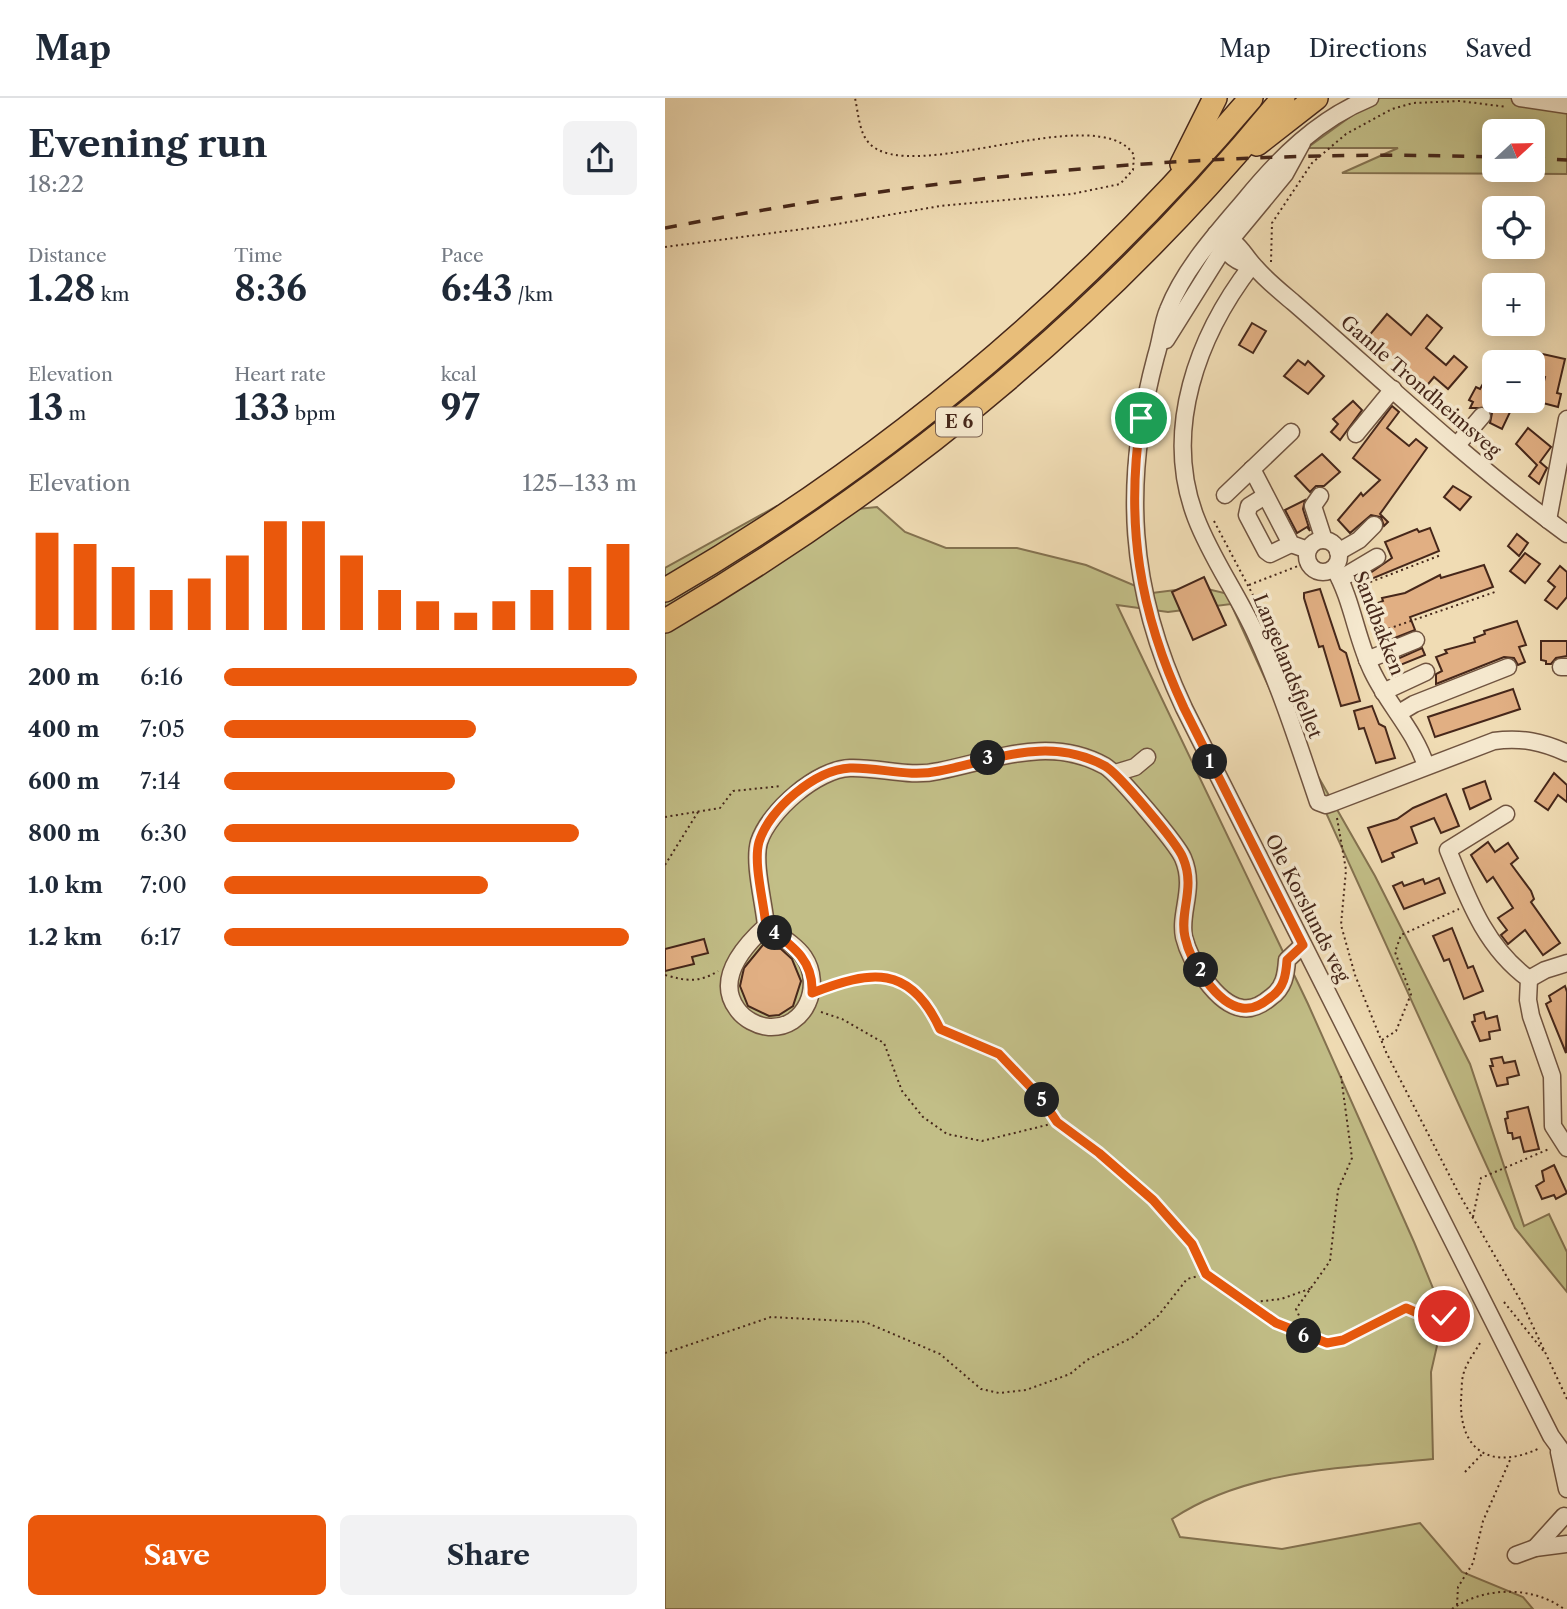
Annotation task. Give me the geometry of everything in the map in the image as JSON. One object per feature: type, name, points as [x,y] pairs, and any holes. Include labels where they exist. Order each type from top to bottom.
[{"type":"highway","name":"E 6","points":[[1165,193],[1215,98]]},
{"type":"highway","name":"E 6","points":[[665,590],[739,547],[813,499],[925,416],[1068,293],[1165,193],[1251,98]]},
{"type":"highway","name":"E 6","points":[[665,621],[749,572],[828,519],[940,437],[1086,310],[1145,254],[1216,177],[1283,98]]},
{"type":"highway","name":"E 6","points":[[1216,177],[1316,98]]},
{"type":"street","points":[[1224,241],[1285,174],[1303,141],[1334,116],[1370,98]]},
{"type":"street","points":[[1513,102],[1567,105]]},
{"type":"street","name":"Gamle Trondheimsveg","points":[[1224,241],[1249,256],[1257,270],[1457,445],[1567,534]]},
{"type":"street","name":"Ole Korslunds veg","points":[[1224,241],[1157,354],[1141,418],[1133,500],[1137,555],[1148,613],[1173,685],[1563,1455],[1567,1489]]},
{"type":"street","name":"Langelandsfjellet","points":[[1257,270],[1227,298],[1203,344],[1186,410],[1185,467],[1195,516],[1257,636],[1318,802],[1326,805],[1332,803]]},
{"type":"street","points":[[1356,434],[1393,389]]},
{"type":"street","points":[[1457,445],[1482,416]]},
{"type":"street","points":[[1548,520],[1567,419]]},
{"type":"street","points":[[1225,495],[1291,432]]},
{"type":"street","points":[[1252,469],[1291,544],[1308,556],[1319,572],[1340,572],[1377,557]]},
{"type":"street","points":[[1265,496],[1249,506],[1247,515],[1266,551],[1270,554],[1291,544]]},
{"type":"street","points":[[1320,496],[1313,506],[1324,540]]},
{"type":"street","points":[[1340,572],[1359,540],[1374,525]]},
{"type":"street","points":[[1308,556],[1314,542],[1324,540],[1333,544],[1340,572]]},
{"type":"street","name":"Sandbakken","points":[[1340,572],[1367,660],[1383,692],[1399,713],[1426,766]]},
{"type":"street","points":[[1367,660],[1416,640]]},
{"type":"street","points":[[1399,713],[1414,704],[1508,667]]},
{"type":"street","points":[[1383,692],[1426,672]]},
{"type":"street","points":[[1332,803],[1473,748],[1512,738],[1533,741],[1567,753]]},
{"type":"street","points":[[766,926],[803,956],[810,968],[810,1000],[785,1025],[769,1027],[741,1016],[730,992],[730,977],[737,960],[766,926],[759,843],[772,816],[808,784],[836,769],[921,774],[990,757],[1039,751],[1082,757],[1115,773],[1183,857],[1189,883],[1184,934],[1191,956],[1221,998],[1243,1008],[1261,1005],[1277,993],[1286,978],[1287,960],[1303,945]]},
{"type":"street","points":[[1115,773],[1135,767],[1147,757]]},
{"type":"street","points":[[1506,814],[1448,850],[1470,904],[1500,954],[1529,979]]},
{"type":"street","points":[[1529,979],[1567,963]]},
{"type":"street","points":[[1529,979],[1528,1000],[1552,1076],[1553,1126],[1565,1146]]},
{"type":"street","points":[[1535,1548],[1566,1518]]},
{"type":"street","points":[[1516,1555],[1535,1548],[1567,1544]]},
{"type":"path","points":[[665,247],[826,226],[930,208],[1082,192],[1120,184],[1133,170],[1134,155],[1125,143],[1115,137],[1092,133],[1025,138],[914,155],[879,151],[867,142],[855,98]]},
{"type":"path","points":[[1257,270],[1273,256],[1270,241],[1272,223],[1312,163],[1346,134],[1392,109],[1413,103],[1513,102]]},
{"type":"path","points":[[1340,572],[1441,555]]},
{"type":"path","points":[[1248,585],[1308,556]]},
{"type":"path","points":[[1360,639],[1495,592]]},
{"type":"path","points":[[665,817],[720,808],[733,791],[808,784]]},
{"type":"path","points":[[1332,803],[1345,855],[1343,939],[1381,1041],[1472,1218],[1522,1303],[1567,1399]]},
{"type":"path","points":[[665,864],[698,812]]},
{"type":"path","points":[[1381,1041],[1396,1031],[1411,993],[1395,952],[1401,935],[1470,904]]},
{"type":"path","points":[[665,975],[688,981],[706,978],[737,960]]},
{"type":"path","points":[[810,1000],[849,979],[885,974],[927,1002],[940,1029],[999,1054],[1041,1098],[1057,1122],[1099,1153],[1153,1200],[1192,1244],[1206,1274],[1276,1323],[1327,1343],[1343,1340],[1406,1308],[1420,1314],[1444,1316],[1465,1312]]},
{"type":"path","points":[[810,1000],[884,1043],[902,1091],[923,1117],[947,1134],[982,1141],[1057,1122]]},
{"type":"path","points":[[1309,1338],[1296,1310],[1330,1261],[1338,1189],[1352,1158],[1341,1076]]},
{"type":"path","points":[[1472,1218],[1481,1178],[1565,1146]]},
{"type":"path","points":[[665,1353],[771,1317],[865,1322],[940,1354],[981,1389],[999,1393],[1026,1390],[1070,1374],[1087,1360],[1133,1337],[1158,1316],[1187,1279],[1206,1274]]},
{"type":"path","points":[[1245,1303],[1281,1299],[1312,1288]]},
{"type":"path","points":[[1504,1302],[1546,1353]]},
{"type":"path","points":[[1480,1343],[1464,1372],[1461,1410],[1466,1436],[1483,1453],[1511,1459],[1541,1447]]},
{"type":"path","points":[[1465,1472],[1483,1453]]},
{"type":"path","points":[[1457,1605],[1458,1587],[1473,1563],[1483,1521],[1511,1459]]},
{"type":"path","points":[[1452,1609],[1494,1594],[1524,1590],[1550,1598],[1565,1609]]},
{"type":"shaded area","points":[[1354,98],[1567,98],[1567,174],[1545,174],[1545,119],[1482,119],[1482,174],[1342,173],[1398,148],[1307,148],[1354,114]]},
{"type":"shaded area","points":[[777,506],[827,512],[877,507],[905,532],[946,548],[1017,548],[1086,565],[1152,593],[1199,587],[1237,596],[1295,736],[1375,876],[1470,1064],[1524,1226],[1549,1214],[1567,1252],[1567,1292],[1515,1228],[1231,604],[1168,612],[1117,605],[1308,1004],[1444,1315],[1431,1372],[1433,1459],[1332,1469],[1264,1480],[1201,1502],[1172,1519],[1180,1537],[1282,1549],[1420,1523],[1462,1572],[1523,1597],[1533,1609],[665,1609],[665,568]]},
{"type":"building","points":[[1387,314],[1411,335],[1427,315],[1442,328],[1426,348],[1446,365],[1454,356],[1467,367],[1448,389],[1434,377],[1424,389],[1412,378],[1414,375],[1367,338]]},
{"type":"building","points":[[1252,323],[1266,331],[1253,353],[1239,345]]},
{"type":"building","points":[[1545,355],[1565,359],[1557,393],[1561,394],[1558,407],[1545,404]]},
{"type":"building","points":[[1298,360],[1305,365],[1308,361],[1324,376],[1308,394],[1284,376]]},
{"type":"building","points":[[1482,386],[1482,408],[1470,408],[1473,402],[1469,400],[1476,387],[1480,389]]},
{"type":"building","points":[[1353,401],[1362,410],[1340,440],[1331,432],[1338,424],[1333,419]]},
{"type":"building","points":[[1392,406],[1399,412],[1387,428],[1409,446],[1416,439],[1427,448],[1380,514],[1388,522],[1384,526],[1381,517],[1371,515],[1350,533],[1338,520],[1361,493],[1363,496],[1380,480],[1353,458]]},
{"type":"building","points":[[1492,413],[1510,413],[1502,429],[1490,423]]},
{"type":"building","points":[[1528,428],[1551,447],[1540,462],[1547,468],[1539,484],[1529,476],[1537,465],[1516,444]]},
{"type":"building","points":[[1322,454],[1340,472],[1324,486],[1316,486],[1310,492],[1295,476]]},
{"type":"building","points":[[1453,486],[1471,497],[1460,510],[1444,497]]},
{"type":"building","points":[[1305,500],[1303,509],[1310,531],[1307,527],[1297,533],[1285,510]]},
{"type":"building","points":[[1430,528],[1439,551],[1364,582],[1363,578],[1392,558],[1385,542],[1417,529],[1419,532]]},
{"type":"building","points":[[1517,534],[1528,543],[1519,556],[1508,546]]},
{"type":"building","points":[[1525,553],[1540,564],[1525,583],[1510,571]]},
{"type":"building","points":[[1484,565],[1493,587],[1410,617],[1415,630],[1382,643],[1379,636],[1384,634],[1373,605],[1383,601],[1382,598],[1405,593],[1440,575],[1441,578]]},
{"type":"building","points":[[1560,566],[1567,572],[1567,597],[1557,609],[1545,600],[1555,587],[1548,581]]},
{"type":"building","points":[[1204,577],[1226,625],[1193,640],[1172,592]]},
{"type":"building","points":[[1320,589],[1340,649],[1346,653],[1360,701],[1341,706],[1323,646],[1319,647],[1304,593]]},
{"type":"building","points":[[1517,621],[1526,645],[1519,647],[1525,662],[1518,665],[1514,658],[1504,657],[1436,684],[1436,674],[1442,671],[1436,657],[1447,653],[1445,650],[1475,642],[1474,638],[1485,634],[1484,631]]},
{"type":"building","points":[[1541,641],[1567,641],[1567,656],[1546,664],[1546,661],[1541,660]]},
{"type":"building","points":[[1422,648],[1425,655],[1388,670],[1386,664]]},
{"type":"building","points":[[1513,689],[1520,709],[1435,737],[1428,717]]},
{"type":"building","points":[[1372,706],[1379,724],[1385,727],[1395,758],[1376,763],[1364,728],[1359,729],[1354,711]]},
{"type":"building","points":[[1554,773],[1567,785],[1567,802],[1558,795],[1548,810],[1535,801]]},
{"type":"building","points":[[1485,781],[1491,799],[1470,809],[1463,789]]},
{"type":"building","points":[[1446,794],[1459,826],[1441,833],[1434,818],[1411,827],[1417,843],[1392,853],[1394,857],[1382,862],[1368,828],[1397,819],[1413,808]]},
{"type":"building","points":[[1488,842],[1495,852],[1508,843],[1518,858],[1511,864],[1531,891],[1534,899],[1531,902],[1560,943],[1543,955],[1525,930],[1508,944],[1501,935],[1507,930],[1498,918],[1513,908],[1493,877],[1487,882],[1471,855]]},
{"type":"building","points":[[1439,878],[1445,893],[1404,909],[1393,886],[1402,882],[1404,886],[1423,879],[1425,884]]},
{"type":"building","points":[[1452,928],[1468,968],[1473,966],[1483,991],[1464,999],[1449,959],[1444,961],[1433,936]]},
{"type":"building","points":[[704,939],[708,953],[692,957],[694,964],[665,971],[665,949]]},
{"type":"building","points":[[767,940],[773,948],[781,949],[792,959],[801,981],[793,1006],[779,1015],[769,1016],[748,1006],[740,986],[744,968]]},
{"type":"building","points":[[1565,986],[1566,1053],[1546,1004],[1551,1001],[1549,996]]},
{"type":"building","points":[[1484,1012],[1486,1019],[1497,1016],[1500,1030],[1489,1032],[1490,1039],[1480,1041],[1472,1022],[1475,1021],[1474,1015]]},
{"type":"building","points":[[1502,1057],[1504,1063],[1515,1061],[1519,1075],[1507,1078],[1508,1084],[1497,1086],[1490,1066],[1493,1066],[1491,1059]]},
{"type":"building","points":[[1528,1107],[1539,1149],[1524,1152],[1520,1137],[1513,1139],[1512,1133],[1508,1133],[1505,1119],[1508,1118],[1507,1112]]},
{"type":"building","points":[[1554,1165],[1567,1193],[1556,1199],[1554,1195],[1542,1199],[1536,1186],[1544,1181],[1542,1171]]},
{"type":"railway","points":[[665,228],[871,193],[1078,169],[1286,157],[1482,157]]},
{"type":"railway","points":[[1545,159],[1567,160]]},
{"type":"route","points":[[1141,418],[1133,500],[1137,555],[1148,613],[1168,674],[1303,945],[1287,960],[1286,978],[1277,993],[1261,1005],[1243,1008],[1221,998],[1191,956],[1184,934],[1189,883],[1183,857],[1115,773],[1103,765],[1063,753],[1016,752],[921,774],[836,769],[808,784],[772,816],[759,843],[766,926],[803,956],[810,968],[812,993],[849,979],[885,974],[927,1002],[940,1029],[999,1054],[1041,1098],[1057,1122],[1099,1153],[1153,1200],[1192,1244],[1206,1274],[1276,1323],[1327,1343],[1343,1340],[1406,1308],[1420,1314],[1444,1316]]}]
